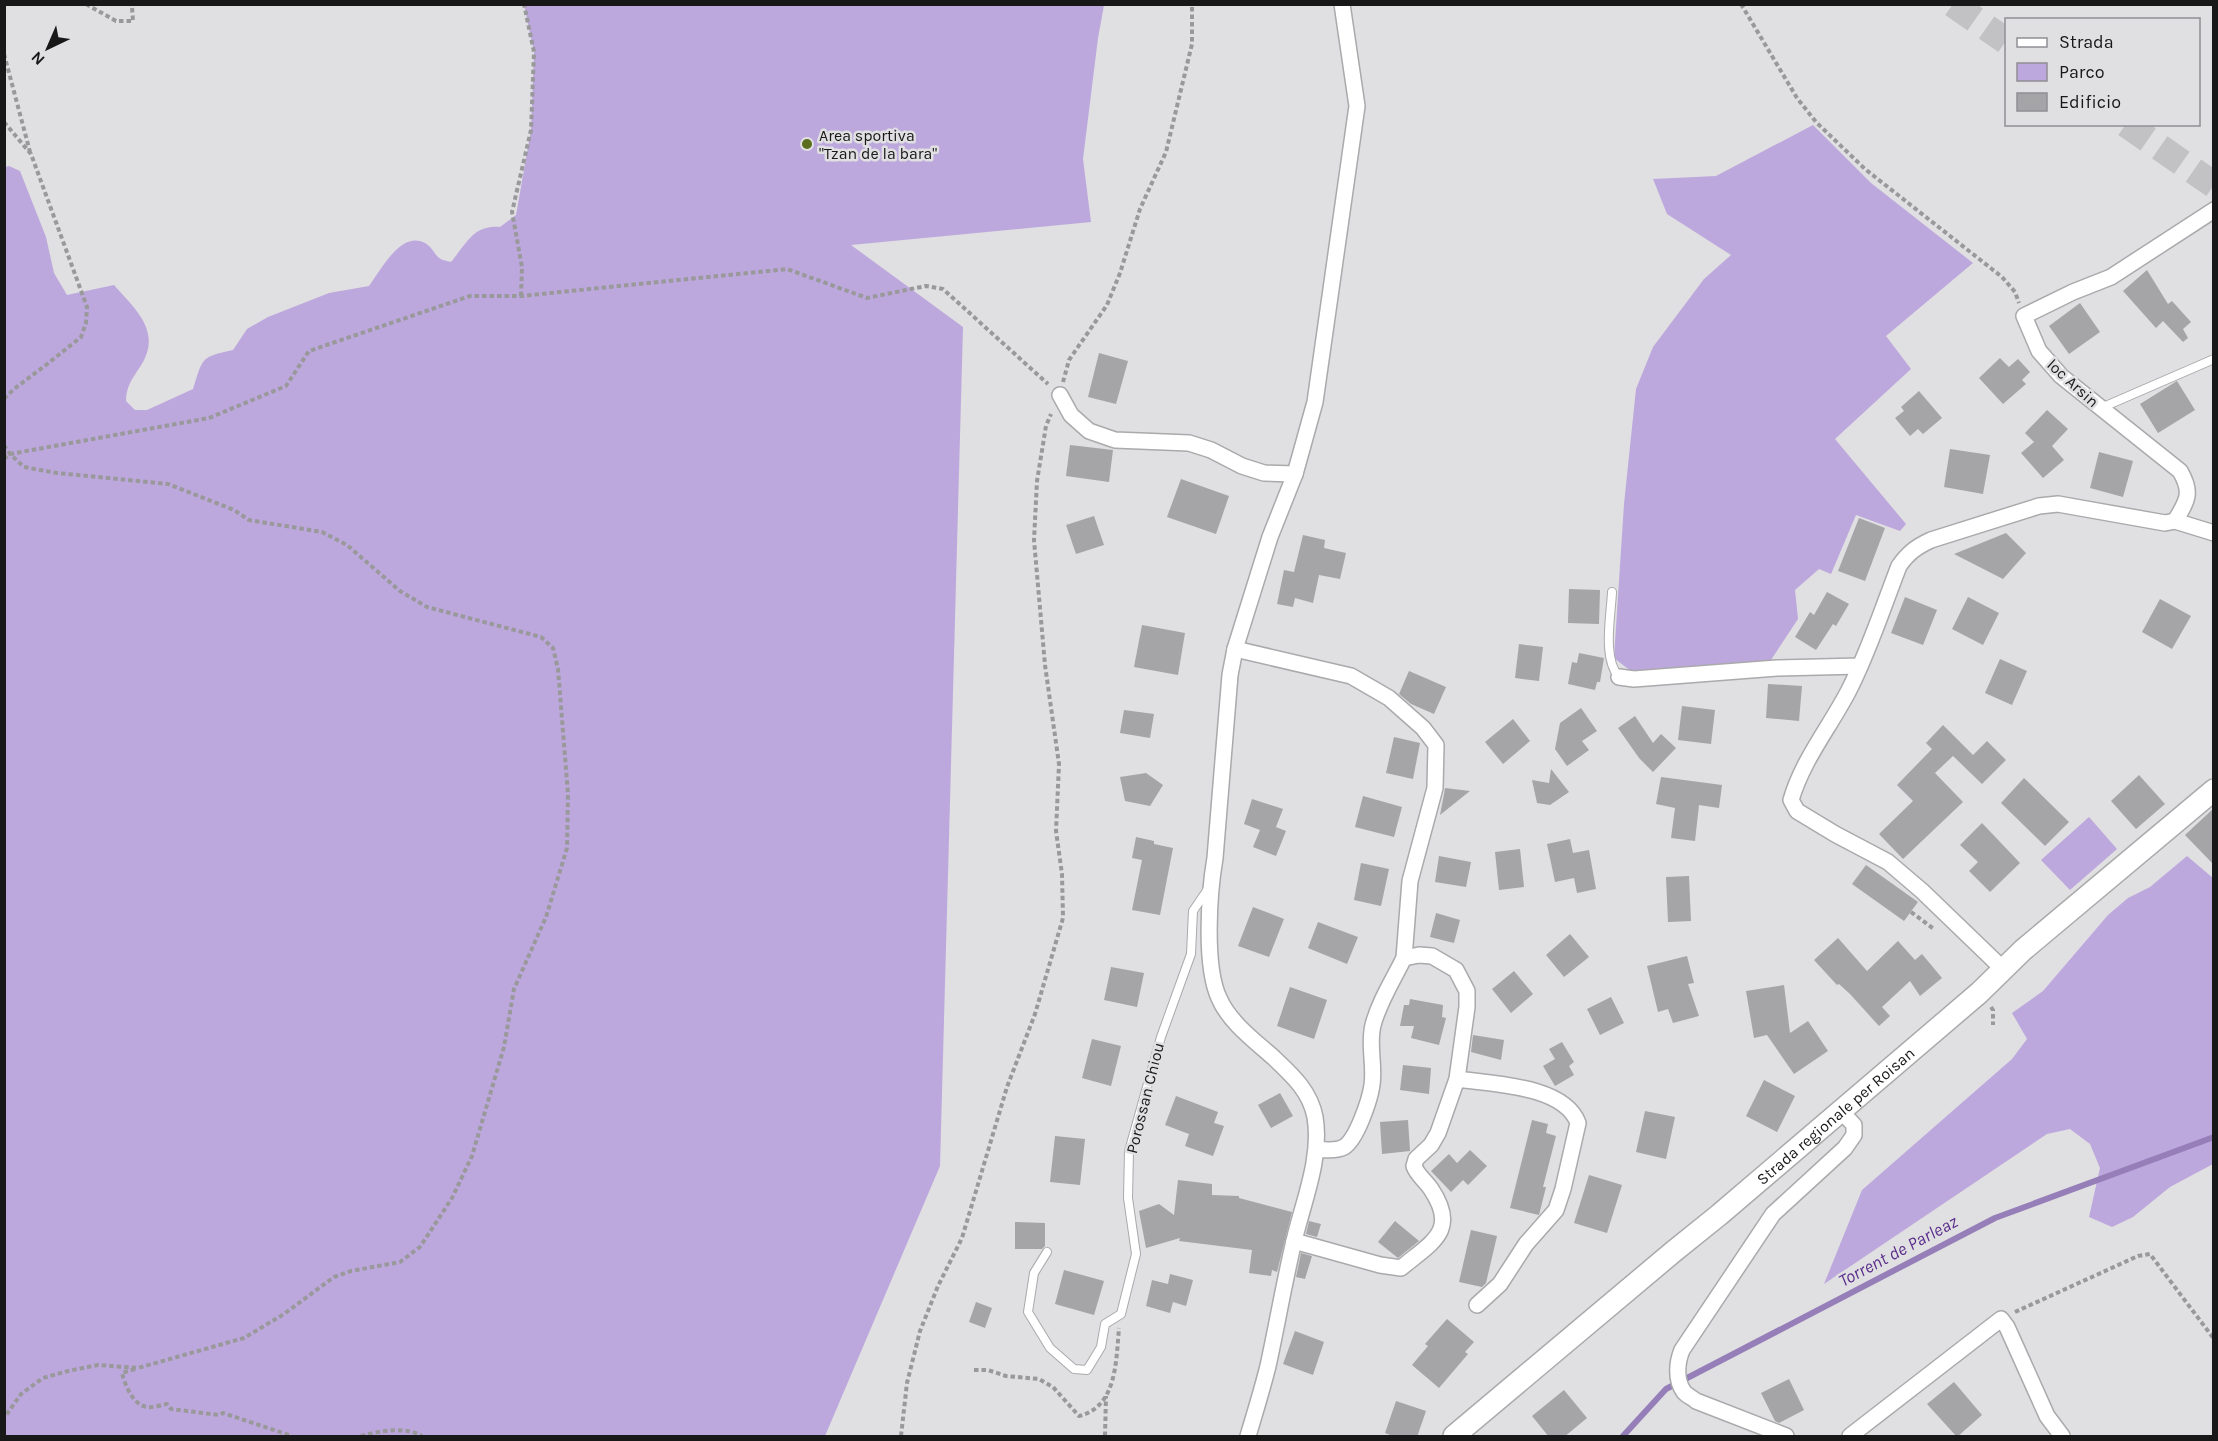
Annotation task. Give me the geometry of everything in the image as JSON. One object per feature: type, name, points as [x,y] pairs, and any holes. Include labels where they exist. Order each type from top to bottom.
[{"type":"main road","name":"Strada regionale per Roisan","points":[[1454,1437],[1842,1111],[1979,993],[2023,950],[2214,790]]},
{"type":"street","name":"Porossan Chiou","points":[[1248,1437],[1268,1366],[1294,1241],[1317,1149],[1315,1116],[1307,1095],[1298,1081],[1230,1016],[1219,998],[1212,966],[1210,885],[1215,858],[1230,675],[1235,648],[1270,537],[1295,474],[1315,402],[1357,106],[1342,4]]},
{"type":"street","points":[[2024,315],[2112,277],[2214,210]]},
{"type":"street","name":"loc Arsin","points":[[2024,315],[2039,351],[2061,376],[2180,471],[2187,483],[2188,494],[2175,521]]},
{"type":"street","points":[[1060,395],[1071,415],[1089,432],[1114,440],[1190,443],[1264,473],[1295,474]]},
{"type":"street","points":[[2003,969],[1922,891],[1888,862],[1797,811],[1791,800],[1819,739],[1849,691],[1899,566],[1915,547],[1930,540],[2039,507],[2058,504],[2165,522],[2175,521],[2214,533]]},
{"type":"street","points":[[1235,648],[1352,676],[1389,699],[1423,728],[1436,745],[1435,788],[1410,881],[1404,958],[1383,999],[1373,1025],[1372,1085],[1360,1123],[1350,1140],[1343,1148],[1317,1149]]},
{"type":"street","points":[[1619,677],[1634,679],[1777,668],[1860,666]]},
{"type":"street","points":[[1294,1241],[1380,1265],[1401,1268],[1435,1240],[1444,1220],[1441,1205],[1414,1166],[1416,1159],[1431,1145],[1438,1133],[1457,1079],[1467,991],[1456,970],[1432,956],[1419,955],[1404,958]]},
{"type":"street","points":[[1457,1079],[1538,1091],[1568,1107],[1578,1123],[1556,1210],[1526,1244],[1500,1284],[1477,1305]]},
{"type":"street","points":[[1786,1437],[1696,1401],[1684,1392],[1677,1369],[1678,1361],[1682,1350],[1773,1214],[1845,1148],[1854,1135],[1854,1125],[1842,1111]]},
{"type":"street","points":[[1850,1437],[2001,1319],[2047,1416],[2062,1437]]},
{"type":"lane","points":[[2101,408],[2214,359]]},
{"type":"lane","points":[[1612,592],[1609,659],[1613,670],[1619,677]]},
{"type":"lane","name":"Porossan Chiou","points":[[1047,1252],[1034,1273],[1028,1312],[1050,1348],[1074,1369],[1087,1370],[1101,1347],[1105,1324],[1121,1314],[1137,1254],[1128,1198],[1130,1151],[1161,1036],[1191,954],[1193,911],[1210,885]]},
{"type":"path","points":[[86,4],[116,21],[133,21],[130,4]]},
{"type":"path","points":[[521,296],[522,267],[512,212],[531,129],[534,52],[524,4]]},
{"type":"path","points":[[901,1437],[907,1383],[920,1331],[938,1286],[962,1238],[1007,1087],[1035,1014],[1063,918],[1062,874],[1056,831],[1059,764],[1044,665],[1034,540],[1037,481],[1046,426],[1060,395],[1070,360],[1107,305],[1120,273],[1140,208],[1167,152],[1192,44],[1192,4]]},
{"type":"path","points":[[1741,4],[1797,98],[1816,122],[1865,169],[2002,277],[2015,292],[2024,315]]},
{"type":"path","points":[[4,54],[30,154],[87,307],[86,323],[81,337],[14,388],[4,399]]},
{"type":"path","points":[[4,122],[30,154]]},
{"type":"path","points":[[4,459],[10,454],[209,418],[286,386],[309,351],[470,296],[521,296],[787,269],[867,298],[926,286],[943,289],[1060,395]]},
{"type":"path","points":[[4,445],[24,467],[57,473],[168,484],[234,510],[249,520],[322,532],[346,545],[400,591],[427,607],[541,637],[553,648],[558,669],[568,794],[567,848],[546,917],[514,989],[504,1047],[472,1156],[452,1198],[420,1247],[400,1262],[351,1271],[334,1277],[284,1314],[244,1338],[122,1373],[130,1394],[136,1401],[147,1407],[167,1404],[171,1409],[219,1415],[223,1413],[292,1437]]},
{"type":"path","points":[[1911,912],[1934,929]]},
{"type":"path","points":[[2001,1319],[2098,1274],[2150,1254],[2214,1339]]},
{"type":"path","points":[[974,1370],[988,1370],[1006,1376],[1040,1379],[1053,1388],[1078,1416],[1091,1413],[1106,1396],[1112,1385],[1121,1314]]},
{"type":"path","points":[[4,1418],[21,1394],[43,1378],[98,1365],[138,1368]]},
{"type":"path","points":[[1106,1396],[1106,1437]]},
{"type":"path","points":[[361,1437],[386,1431],[417,1433],[422,1437]]},
{"type":"green space","points":[[524,5],[1104,5],[1083,159],[1091,222],[851,245],[963,327],[940,1166],[825,1436],[5,1436],[5,167],[9,166],[20,171],[46,237],[54,273],[67,295],[114,285],[131,303],[144,322],[149,343],[140,367],[130,383],[126,401],[135,410],[147,410],[193,389],[204,360],[233,350],[247,329],[268,317],[329,293],[369,286],[392,254],[408,242],[416,240],[425,243],[439,258],[451,262],[477,232],[491,227],[500,227],[516,215],[531,130],[534,52]]},
{"type":"green space","points":[[1813,125],[1871,183],[1973,263],[1886,336],[1911,369],[1835,439],[1906,524],[1900,531],[1856,515],[1831,574],[1819,569],[1795,590],[1798,619],[1769,663],[1632,672],[1614,658],[1624,504],[1636,389],[1653,347],[1704,279],[1731,255],[1667,214],[1653,179],[1716,176]]},
{"type":"green space","points":[[2089,817],[2117,849],[2070,890],[2041,860]]},
{"type":"green space","points":[[2187,856],[2213,878],[2213,1164],[2170,1187],[2133,1217],[2112,1227],[2089,1217],[2100,1168],[2090,1144],[2070,1129],[2047,1134],[1824,1284],[1862,1190],[2012,1059],[2027,1039],[2012,1013],[2043,991],[2108,915],[2128,898],[2150,887]]},
{"type":"building","points":[[2147,270],[2168,304],[2172,301],[2191,322],[2183,329],[2188,338],[2183,342],[2163,321],[2156,328],[2123,291]]},
{"type":"building","points":[[2080,303],[2100,332],[2069,354],[2049,326]]},
{"type":"building","points":[[1099,353],[1128,361],[1116,404],[1088,397]]},
{"type":"building","points":[[2000,358],[2009,367],[2018,359],[2030,372],[2022,380],[2026,384],[2003,404],[1979,378]]},
{"type":"building","points":[[2177,381],[2195,410],[2158,433],[2140,404]]},
{"type":"building","points":[[1919,391],[1942,418],[1923,434],[1918,429],[1910,436],[1895,418],[1904,411],[1901,407]]},
{"type":"building","points":[[2047,410],[2068,429],[2052,446],[2064,460],[2043,478],[2021,453],[2034,442],[2025,433]]},
{"type":"building","points":[[1070,445],[1113,450],[1109,482],[1066,476]]},
{"type":"building","points":[[1950,449],[1990,455],[1983,494],[1944,487]]},
{"type":"building","points":[[2099,452],[2133,461],[2123,497],[2090,488]]},
{"type":"building","points":[[1181,479],[1229,496],[1216,534],[1167,517]]},
{"type":"building","points":[[1094,516],[1104,545],[1076,554],[1066,525]]},
{"type":"building","points":[[1859,518],[1885,528],[1865,581],[1838,571]]},
{"type":"building","points":[[2006,533],[2026,553],[2003,579],[1954,554]]},
{"type":"building","points":[[1303,535],[1325,540],[1324,548],[1346,553],[1340,579],[1319,575],[1313,603],[1295,598],[1293,607],[1277,604],[1284,570],[1294,572]]},
{"type":"building","points":[[1569,589],[1600,590],[1599,624],[1568,623]]},
{"type":"building","points":[[1827,592],[1849,604],[1836,626],[1833,624],[1816,650],[1795,637],[1810,612],[1814,615]]},
{"type":"building","points":[[1905,597],[1937,610],[1923,645],[1891,633]]},
{"type":"building","points":[[1968,597],[1999,613],[1983,645],[1952,629]]},
{"type":"building","points":[[2160,599],[2191,616],[2172,649],[2142,632]]},
{"type":"building","points":[[1142,625],[1185,633],[1178,675],[1134,667]]},
{"type":"building","points":[[1519,644],[1543,647],[1539,681],[1515,678]]},
{"type":"building","points":[[1579,653],[1604,658],[1600,682],[1597,682],[1595,690],[1568,684],[1572,662],[1577,663]]},
{"type":"building","points":[[2000,659],[2027,671],[2012,705],[1985,693]]},
{"type":"building","points":[[1409,671],[1446,687],[1434,714],[1411,704],[1399,694]]},
{"type":"building","points":[[1768,684],[1802,686],[1799,721],[1766,718]]},
{"type":"building","points":[[1682,706],[1715,710],[1711,744],[1678,740]]},
{"type":"building","points":[[1581,708],[1597,731],[1582,741],[1589,750],[1567,766],[1555,749],[1560,723]]},
{"type":"building","points":[[1124,710],[1154,714],[1150,738],[1120,733]]},
{"type":"building","points":[[1635,716],[1653,743],[1661,734],[1676,748],[1653,772],[1639,758],[1618,728]]},
{"type":"building","points":[[1513,719],[1530,741],[1503,764],[1485,742]]},
{"type":"building","points":[[1943,725],[1973,755],[1987,741],[2006,760],[1982,784],[1953,756],[1935,773],[1963,802],[1903,859],[1879,834],[1913,801],[1897,785],[1932,749],[1926,743]]},
{"type":"building","points":[[1394,737],[1420,743],[1413,779],[1386,773]]},
{"type":"building","points":[[1551,769],[1569,792],[1550,805],[1537,803],[1532,780],[1549,783]]},
{"type":"building","points":[[1146,773],[1163,785],[1150,806],[1125,801],[1120,777]]},
{"type":"building","points":[[2139,775],[2165,804],[2136,829],[2111,801]]},
{"type":"building","points":[[1661,777],[1722,785],[1719,808],[1699,805],[1695,841],[1671,838],[1675,808],[1656,804]]},
{"type":"building","points":[[2024,778],[2069,822],[2045,846],[2001,803]]},
{"type":"building","points":[[1445,788],[1470,791],[1440,815],[1444,794]]},
{"type":"building","points":[[1363,796],[1402,807],[1394,837],[1355,827]]},
{"type":"building","points":[[1252,799],[1283,809],[1276,827],[1286,831],[1276,856],[1253,847],[1260,830],[1244,824]]},
{"type":"building","points":[[2214,808],[2214,865],[2185,835]]},
{"type":"building","points":[[1982,823],[2020,863],[1990,892],[1969,871],[1978,862],[1960,845]]},
{"type":"building","points":[[1136,837],[1173,848],[1160,915],[1132,910],[1142,860],[1132,858]]},
{"type":"building","points":[[1570,839],[1573,853],[1589,850],[1596,889],[1577,893],[1574,878],[1555,882],[1547,844]]},
{"type":"building","points":[[1520,849],[1524,887],[1499,890],[1495,852]]},
{"type":"building","points":[[1439,856],[1471,862],[1466,887],[1435,882]]},
{"type":"building","points":[[1361,863],[1389,869],[1381,906],[1354,900]]},
{"type":"building","points":[[1866,865],[1918,902],[1904,921],[1852,884]]},
{"type":"building","points":[[1689,876],[1691,921],[1668,922],[1666,877]]},
{"type":"building","points":[[1253,907],[1284,919],[1269,957],[1238,946]]},
{"type":"building","points":[[1436,913],[1460,920],[1454,943],[1430,937]]},
{"type":"building","points":[[1318,922],[1358,937],[1347,964],[1308,948]]},
{"type":"building","points":[[1570,934],[1589,957],[1564,977],[1546,955]]},
{"type":"building","points":[[1838,938],[1867,971],[1898,941],[1915,960],[1922,954],[1942,978],[1920,996],[1910,981],[1882,1007],[1890,1016],[1879,1026],[1814,960]]},
{"type":"building","points":[[1687,956],[1694,983],[1688,984],[1699,1016],[1673,1023],[1668,1009],[1658,1012],[1647,966]]},
{"type":"building","points":[[1111,967],[1144,973],[1137,1007],[1104,1000]]},
{"type":"building","points":[[1514,971],[1533,994],[1511,1013],[1492,989]]},
{"type":"building","points":[[1784,985],[1790,1033],[1808,1021],[1828,1051],[1794,1074],[1767,1035],[1754,1038],[1746,991]]},
{"type":"building","points":[[1290,987],[1327,1000],[1314,1039],[1277,1026]]},
{"type":"building","points":[[1611,997],[1624,1023],[1600,1035],[1587,1009]]},
{"type":"building","points":[[1410,999],[1443,1005],[1442,1017],[1446,1018],[1439,1045],[1411,1038],[1414,1026],[1400,1026],[1404,1005],[1409,1005]]},
{"type":"building","points":[[1473,1035],[1504,1040],[1501,1060],[1471,1052]]},
{"type":"building","points":[[1092,1039],[1121,1046],[1111,1086],[1082,1078]]},
{"type":"building","points":[[1562,1042],[1574,1062],[1569,1066],[1574,1075],[1555,1086],[1543,1066],[1555,1059],[1549,1049]]},
{"type":"building","points":[[1403,1065],[1431,1068],[1429,1094],[1400,1090]]},
{"type":"building","points":[[1764,1080],[1795,1096],[1777,1132],[1746,1116]]},
{"type":"building","points":[[1280,1093],[1293,1116],[1271,1128],[1258,1105]]},
{"type":"building","points":[[1176,1096],[1218,1112],[1214,1123],[1224,1126],[1213,1156],[1185,1146],[1189,1134],[1165,1125]]},
{"type":"building","points":[[1645,1111],[1675,1117],[1666,1159],[1636,1152]]},
{"type":"building","points":[[1408,1120],[1410,1151],[1382,1154],[1380,1122]]},
{"type":"building","points":[[1532,1120],[1548,1124],[1546,1133],[1556,1136],[1543,1187],[1546,1187],[1539,1215],[1510,1208]]},
{"type":"building","points":[[1055,1136],[1085,1139],[1080,1185],[1050,1182]]},
{"type":"building","points":[[1470,1150],[1487,1166],[1468,1185],[1463,1180],[1451,1192],[1431,1171],[1449,1154],[1457,1163]]},
{"type":"building","points":[[1589,1175],[1622,1185],[1607,1233],[1574,1223]]},
{"type":"building","points":[[1178,1180],[1212,1184],[1212,1195],[1239,1196],[1239,1198],[1292,1212],[1277,1272],[1272,1270],[1271,1276],[1249,1273],[1252,1250],[1179,1241],[1180,1238],[1146,1248],[1139,1211],[1159,1204],[1174,1215]]},
{"type":"building","points":[[1309,1221],[1321,1224],[1317,1237],[1306,1234]]},
{"type":"building","points":[[1395,1221],[1419,1241],[1398,1258],[1378,1242]]},
{"type":"building","points":[[1015,1222],[1045,1223],[1045,1246],[1042,1249],[1015,1249]]},
{"type":"building","points":[[1471,1230],[1497,1236],[1486,1283],[1482,1287],[1459,1282]]},
{"type":"building","points":[[1301,1253],[1312,1256],[1305,1279],[1296,1277]]},
{"type":"building","points":[[1064,1270],[1104,1281],[1094,1315],[1055,1304]]},
{"type":"building","points":[[1170,1274],[1193,1280],[1186,1306],[1173,1302],[1170,1313],[1146,1306],[1152,1280],[1168,1284]]},
{"type":"building","points":[[976,1302],[992,1308],[985,1328],[969,1322]]},
{"type":"building","points":[[1447,1319],[1474,1342],[1465,1352],[1468,1354],[1439,1388],[1412,1365],[1428,1346],[1425,1344]]},
{"type":"building","points":[[1295,1331],[1324,1342],[1313,1375],[1283,1364]]},
{"type":"building","points":[[1789,1379],[1804,1410],[1779,1423],[1775,1421],[1761,1393]]},
{"type":"building","points":[[1954,1382],[1982,1415],[1957,1437],[1927,1404]]},
{"type":"building","points":[[1564,1390],[1587,1418],[1564,1437],[1549,1437],[1532,1416]]},
{"type":"building","points":[[1396,1401],[1426,1411],[1417,1437],[1395,1437],[1385,1433]]},
{"type":"waterway","name":"Torrent de Parleaz","points":[[1623,1436],[1666,1389],[1995,1218],[2214,1137]]},
{"type":"tunnel","points":[[1953,4],[2005,40]]},
{"type":"tunnel","points":[[2129,126],[2214,185]]},
{"type":"place","name":"Area sportiva \"Tzan de la bara\"","points":[[807,144]]}]
